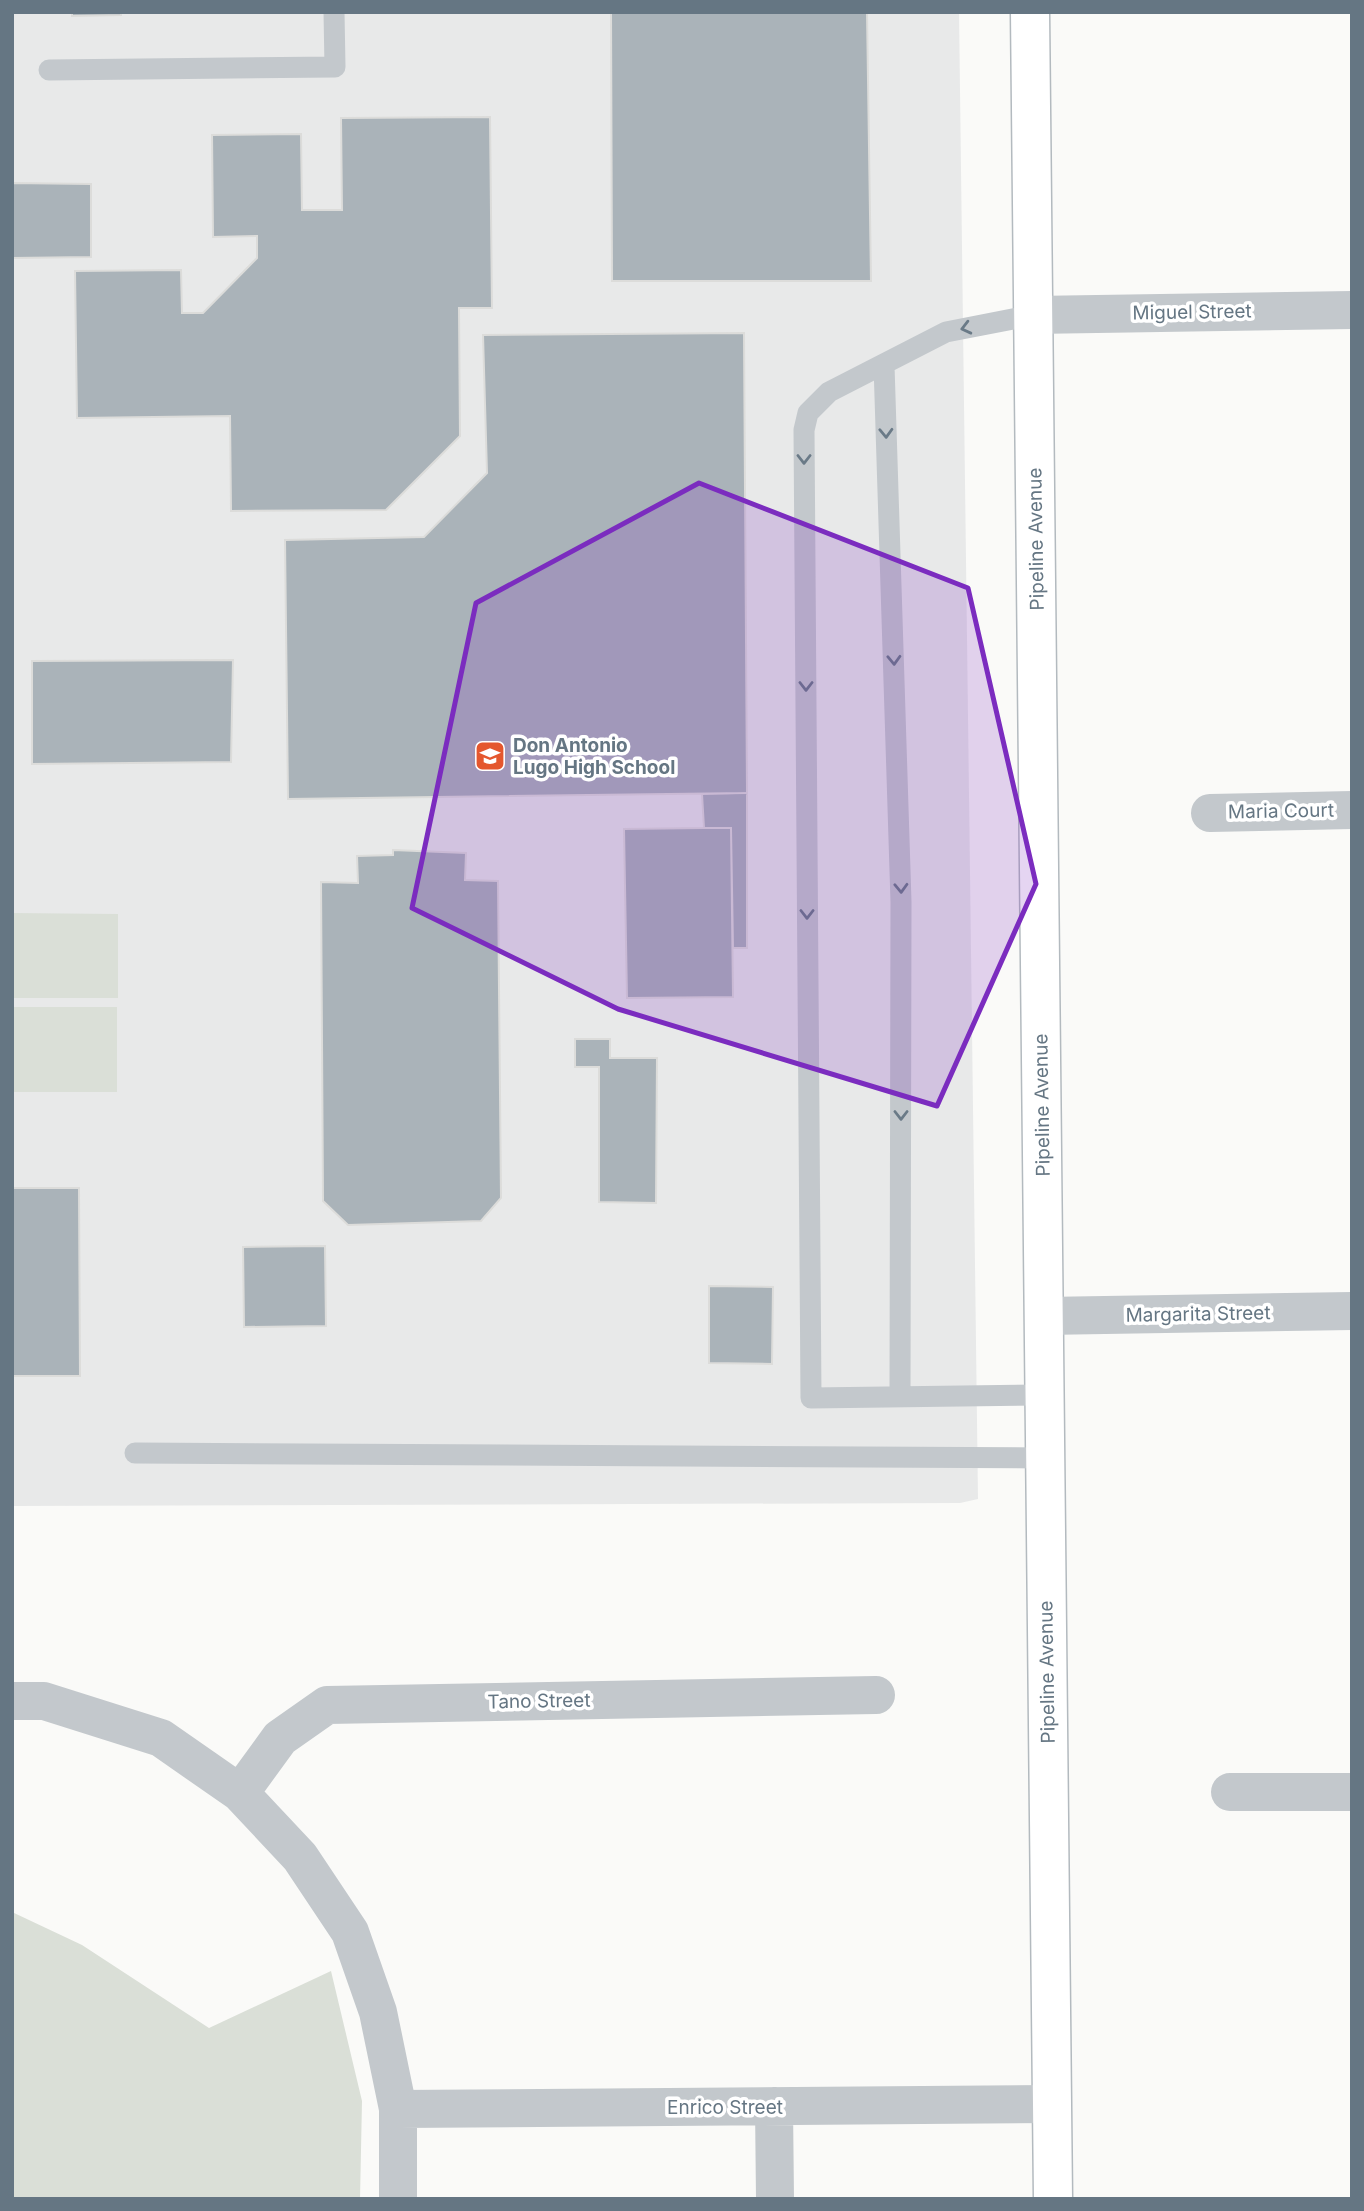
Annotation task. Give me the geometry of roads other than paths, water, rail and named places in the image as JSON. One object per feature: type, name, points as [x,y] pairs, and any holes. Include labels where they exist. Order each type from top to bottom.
[{"type":"main road","name":"Pipeline Avenue","points":[[1030,12],[1053,2199]]},
{"type":"street","name":"Miguel Street","points":[[1033,315],[1352,310]]},
{"type":"street","name":"Maria Court","points":[[1210,813],[1352,810]]},
{"type":"street","name":"Margarita Street","points":[[1044,1316],[1352,1311]]},
{"type":"street","name":"Tano Street","points":[[240,1793],[280,1738],[327,1705],[876,1695]]},
{"type":"street","points":[[12,1701],[44,1701],[161,1738],[240,1793],[300,1857],[350,1932],[378,2012],[398,2109],[398,2199]]},
{"type":"street","points":[[1230,1792],[1352,1792]]},
{"type":"street","name":"Enrico Street","points":[[398,2109],[1052,2104]]},
{"type":"street","points":[[774,2106],[775,2199]]},
{"type":"lane","points":[[49,70],[335,67],[334,12]]},
{"type":"lane","points":[[1033,315],[946,332],[829,392],[808,413],[804,430],[811,1398],[1045,1395]]},
{"type":"lane","points":[[884,365],[901,902],[901,1396]]},
{"type":"lane","points":[[135,1453],[1045,1458]]},
{"type":"place","name":"Don Antonio Lugo High School","points":[[490,756]]}]
